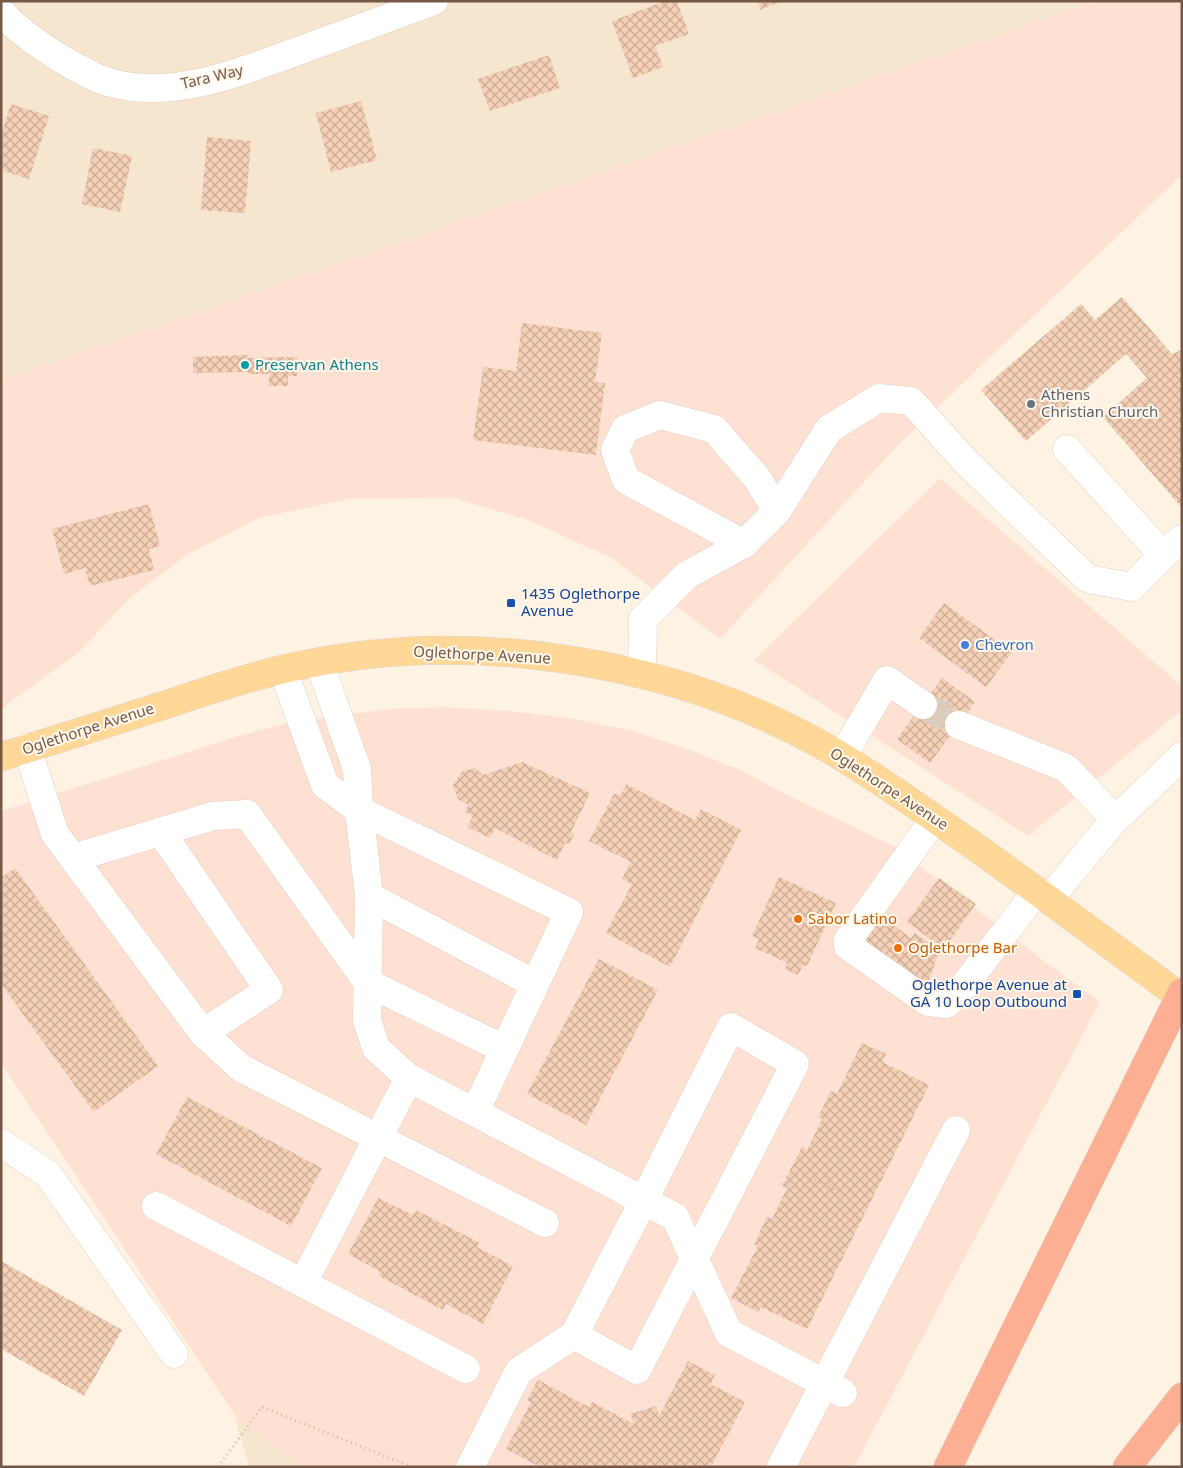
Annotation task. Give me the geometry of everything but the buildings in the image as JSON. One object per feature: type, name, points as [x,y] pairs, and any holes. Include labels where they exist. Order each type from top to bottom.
[{"type":"highway","points":[[948,1467],[1181,996]]},
{"type":"highway","points":[[1127,1467],[1182,1397]]},
{"type":"main road","name":"Oglethorpe Avenue","points":[[1,757],[231,684],[319,662],[403,651],[527,654],[596,664],[642,674],[694,689],[759,714],[824,746],[879,779],[935,818],[1181,996]]},
{"type":"street","name":"Tara Way","points":[[1,12],[12,24],[35,42],[79,70],[108,82],[135,87],[165,87],[198,84],[236,73],[434,1]]},
{"type":"street","points":[[642,674],[643,619],[687,575],[744,544],[777,511],[829,429],[879,398],[911,401],[966,462],[1088,579],[1132,587],[1172,547],[1067,449]]},
{"type":"street","points":[[744,544],[626,480],[615,450],[625,429],[660,415],[714,429],[757,478],[777,511]]},
{"type":"street","points":[[319,662],[356,769],[369,896],[367,1020],[376,1048],[409,1078],[675,1216],[729,1333],[834,1388]]},
{"type":"street","points":[[283,670],[325,785],[359,810],[569,912],[475,1112]]},
{"type":"street","points":[[842,757],[887,680],[923,705]]},
{"type":"street","points":[[959,725],[1066,768],[1116,819]]},
{"type":"street","points":[[27,748],[55,834],[203,1034],[241,1068],[544,1223]]},
{"type":"street","points":[[935,818],[848,940],[848,946],[928,1002],[946,1004],[956,996],[1043,895],[1070,871],[1116,819],[1182,756]]},
{"type":"street","points":[[73,858],[213,816],[247,814],[368,983],[504,1049]]},
{"type":"street","points":[[161,832],[269,990],[203,1034]]},
{"type":"street","points":[[369,896],[535,984]]},
{"type":"street","points":[[470,1467],[519,1370],[574,1335],[731,1027],[795,1064],[637,1370],[574,1335]]},
{"type":"street","points":[[303,1283],[409,1078]]},
{"type":"street","points":[[781,1467],[834,1388],[956,1130]]},
{"type":"street","points":[[1,1144],[48,1174],[174,1354]]},
{"type":"street","points":[[156,1206],[466,1369]]},
{"type":"path","points":[[815,1180],[844,1194]]},
{"type":"path","points":[[218,1467],[262,1407],[412,1467]]},
{"type":"shaded area","points":[[1,1],[1097,1],[1,381]]},
{"type":"shaded area","points":[[1097,1],[1182,1],[1182,175],[900,443],[720,639],[611,558],[528,520],[453,498],[350,499],[259,518],[187,555],[130,598],[80,651],[1,709],[1,381]]},
{"type":"shaded area","points":[[940,478],[1182,686],[1182,710],[1028,836],[754,660]]},
{"type":"shaded area","points":[[445,707],[508,711],[569,718],[633,731],[682,747],[742,771],[789,796],[894,846],[1100,1002],[854,1467],[302,1467],[234,1414],[1,1063],[1,811],[242,735],[288,723],[388,709]]},
{"type":"shaded area","points":[[234,1414],[302,1467],[249,1467]]},
{"type":"tunnel","points":[[923,705],[959,725]]},
{"type":"place","name":"Preservan Athens","points":[[245,365]]},
{"type":"place","name":"Athens Christian Church","points":[[1031,404]]},
{"type":"place","name":"1435 Oglethorpe Avenue","points":[[511,603]]},
{"type":"place","name":"Chevron","points":[[965,645]]},
{"type":"place","name":"Sabor Latino","points":[[798,919]]},
{"type":"place","name":"Oglethorpe Bar","points":[[898,948]]},
{"type":"place","name":"Oglethorpe Avenue at GA 10 Loop Outbound","points":[[1077,994]]}]
